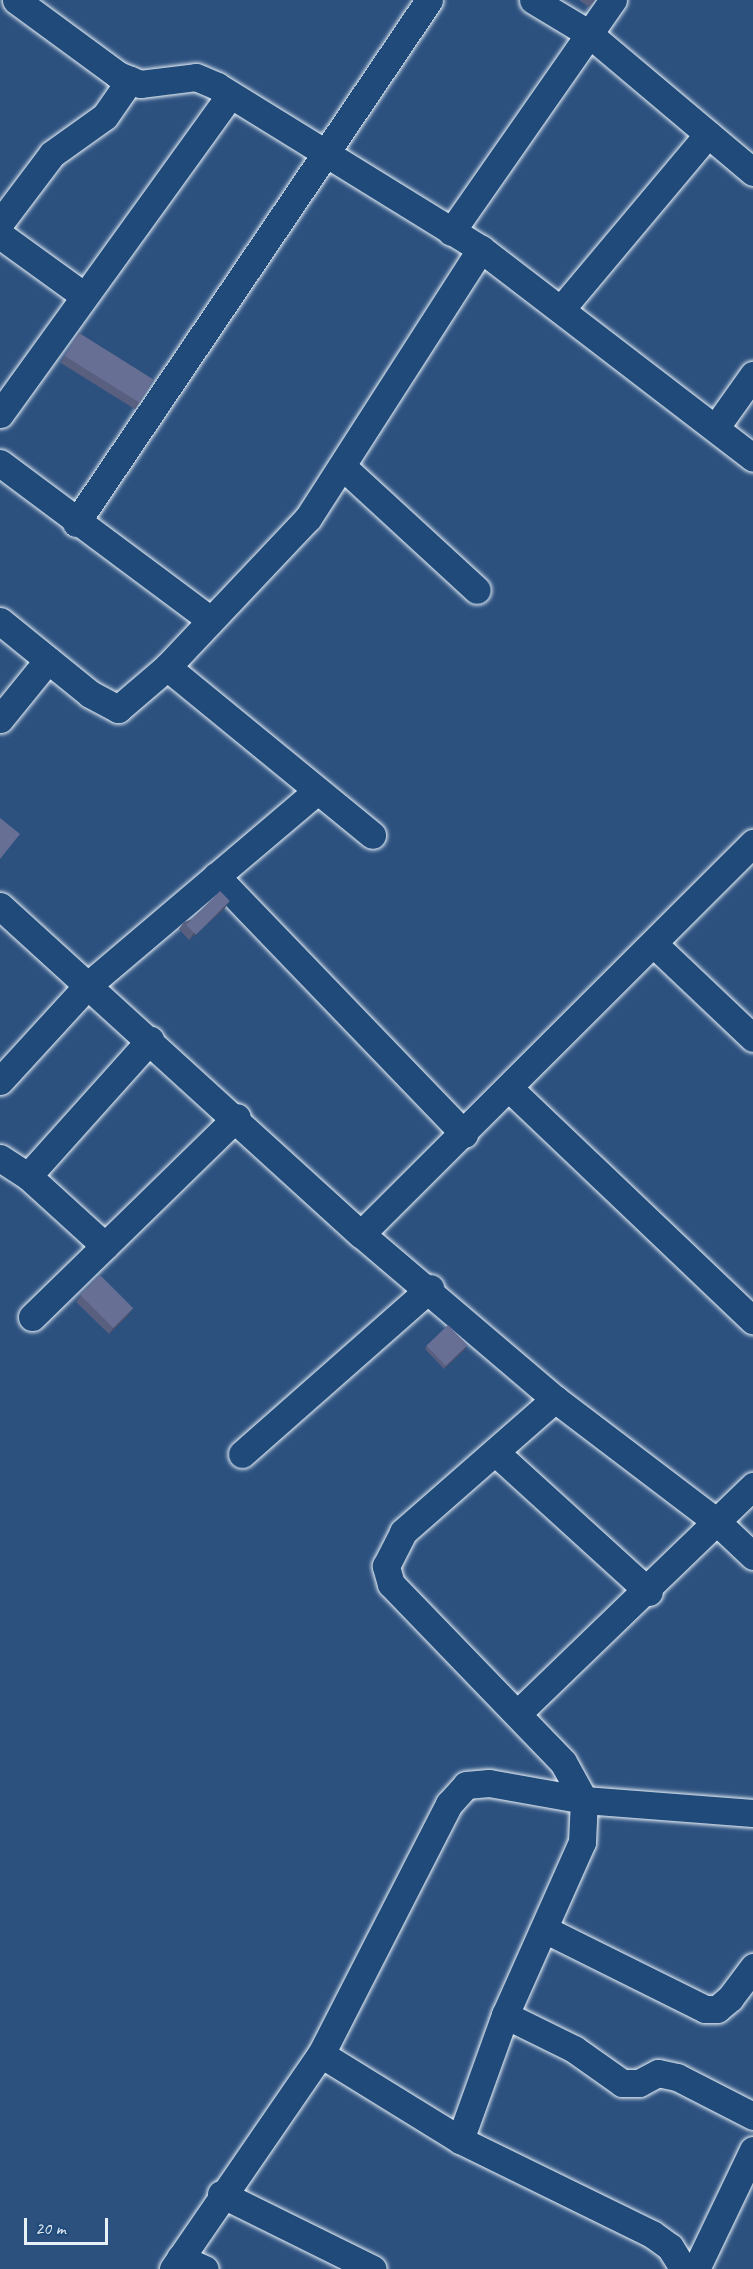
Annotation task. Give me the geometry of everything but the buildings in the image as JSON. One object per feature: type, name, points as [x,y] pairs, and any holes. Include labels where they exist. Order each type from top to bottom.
[{"type":"street","points":[[16,0],[96,62],[130,80],[163,85],[196,77],[230,94],[324,155],[481,249],[562,308],[753,458]]},
{"type":"street","points":[[533,0],[588,33],[753,172]]},
{"type":"street","points":[[452,232],[613,0]]},
{"type":"street","points":[[76,523],[324,155],[422,2]]},
{"type":"street","points":[[0,223],[52,154],[105,116],[130,80]]},
{"type":"street","points":[[0,414],[83,295],[230,94]]},
{"type":"street","points":[[562,308],[708,135]]},
{"type":"street","points":[[0,235],[83,295]]},
{"type":"street","points":[[0,621],[48,660],[118,710],[166,667],[209,619],[308,518],[481,249]]},
{"type":"street","points":[[716,427],[753,375]]},
{"type":"street","points":[[0,463],[76,523],[209,619]]},
{"type":"street","points":[[342,466],[477,591]]},
{"type":"street","points":[[0,719],[48,660]]},
{"type":"street","points":[[166,667],[372,835]]},
{"type":"street","points":[[0,1081],[87,986],[317,791]]},
{"type":"street","points":[[361,1234],[655,945],[753,843]]},
{"type":"street","points":[[216,876],[464,1134]]},
{"type":"street","points":[[0,906],[87,986],[237,1117],[361,1234],[430,1288],[555,1399],[716,1521],[753,1556]]},
{"type":"street","points":[[655,945],[753,1038]]},
{"type":"street","points":[[28,1176],[150,1040]]},
{"type":"street","points":[[509,1088],[753,1320]]},
{"type":"street","points":[[32,1317],[237,1117]]},
{"type":"street","points":[[0,1158],[28,1176],[105,1246]]},
{"type":"street","points":[[242,1454],[430,1288]]},
{"type":"street","points":[[460,2139],[505,2015],[582,1842],[584,1800],[563,1762],[391,1584],[386,1566],[403,1533],[555,1399]]},
{"type":"street","points":[[495,1452],[649,1592]]},
{"type":"street","points":[[518,1713],[649,1592],[716,1521],[753,1486]]},
{"type":"street","points":[[205,2269],[177,2263],[221,2194],[321,2054],[449,1804],[466,1785],[489,1783],[584,1800],[753,1813]]},
{"type":"street","points":[[544,1929],[705,2009],[717,2009],[730,1998],[753,1967]]},
{"type":"street","points":[[505,2015],[574,2049],[622,2083],[639,2083],[658,2073],[677,2077],[753,2116]]},
{"type":"street","points":[[321,2054],[460,2139],[652,2234],[670,2247],[684,2269]]},
{"type":"street","points":[[696,2269],[753,2150]]},
{"type":"street","points":[[221,2194],[372,2269]]}]
